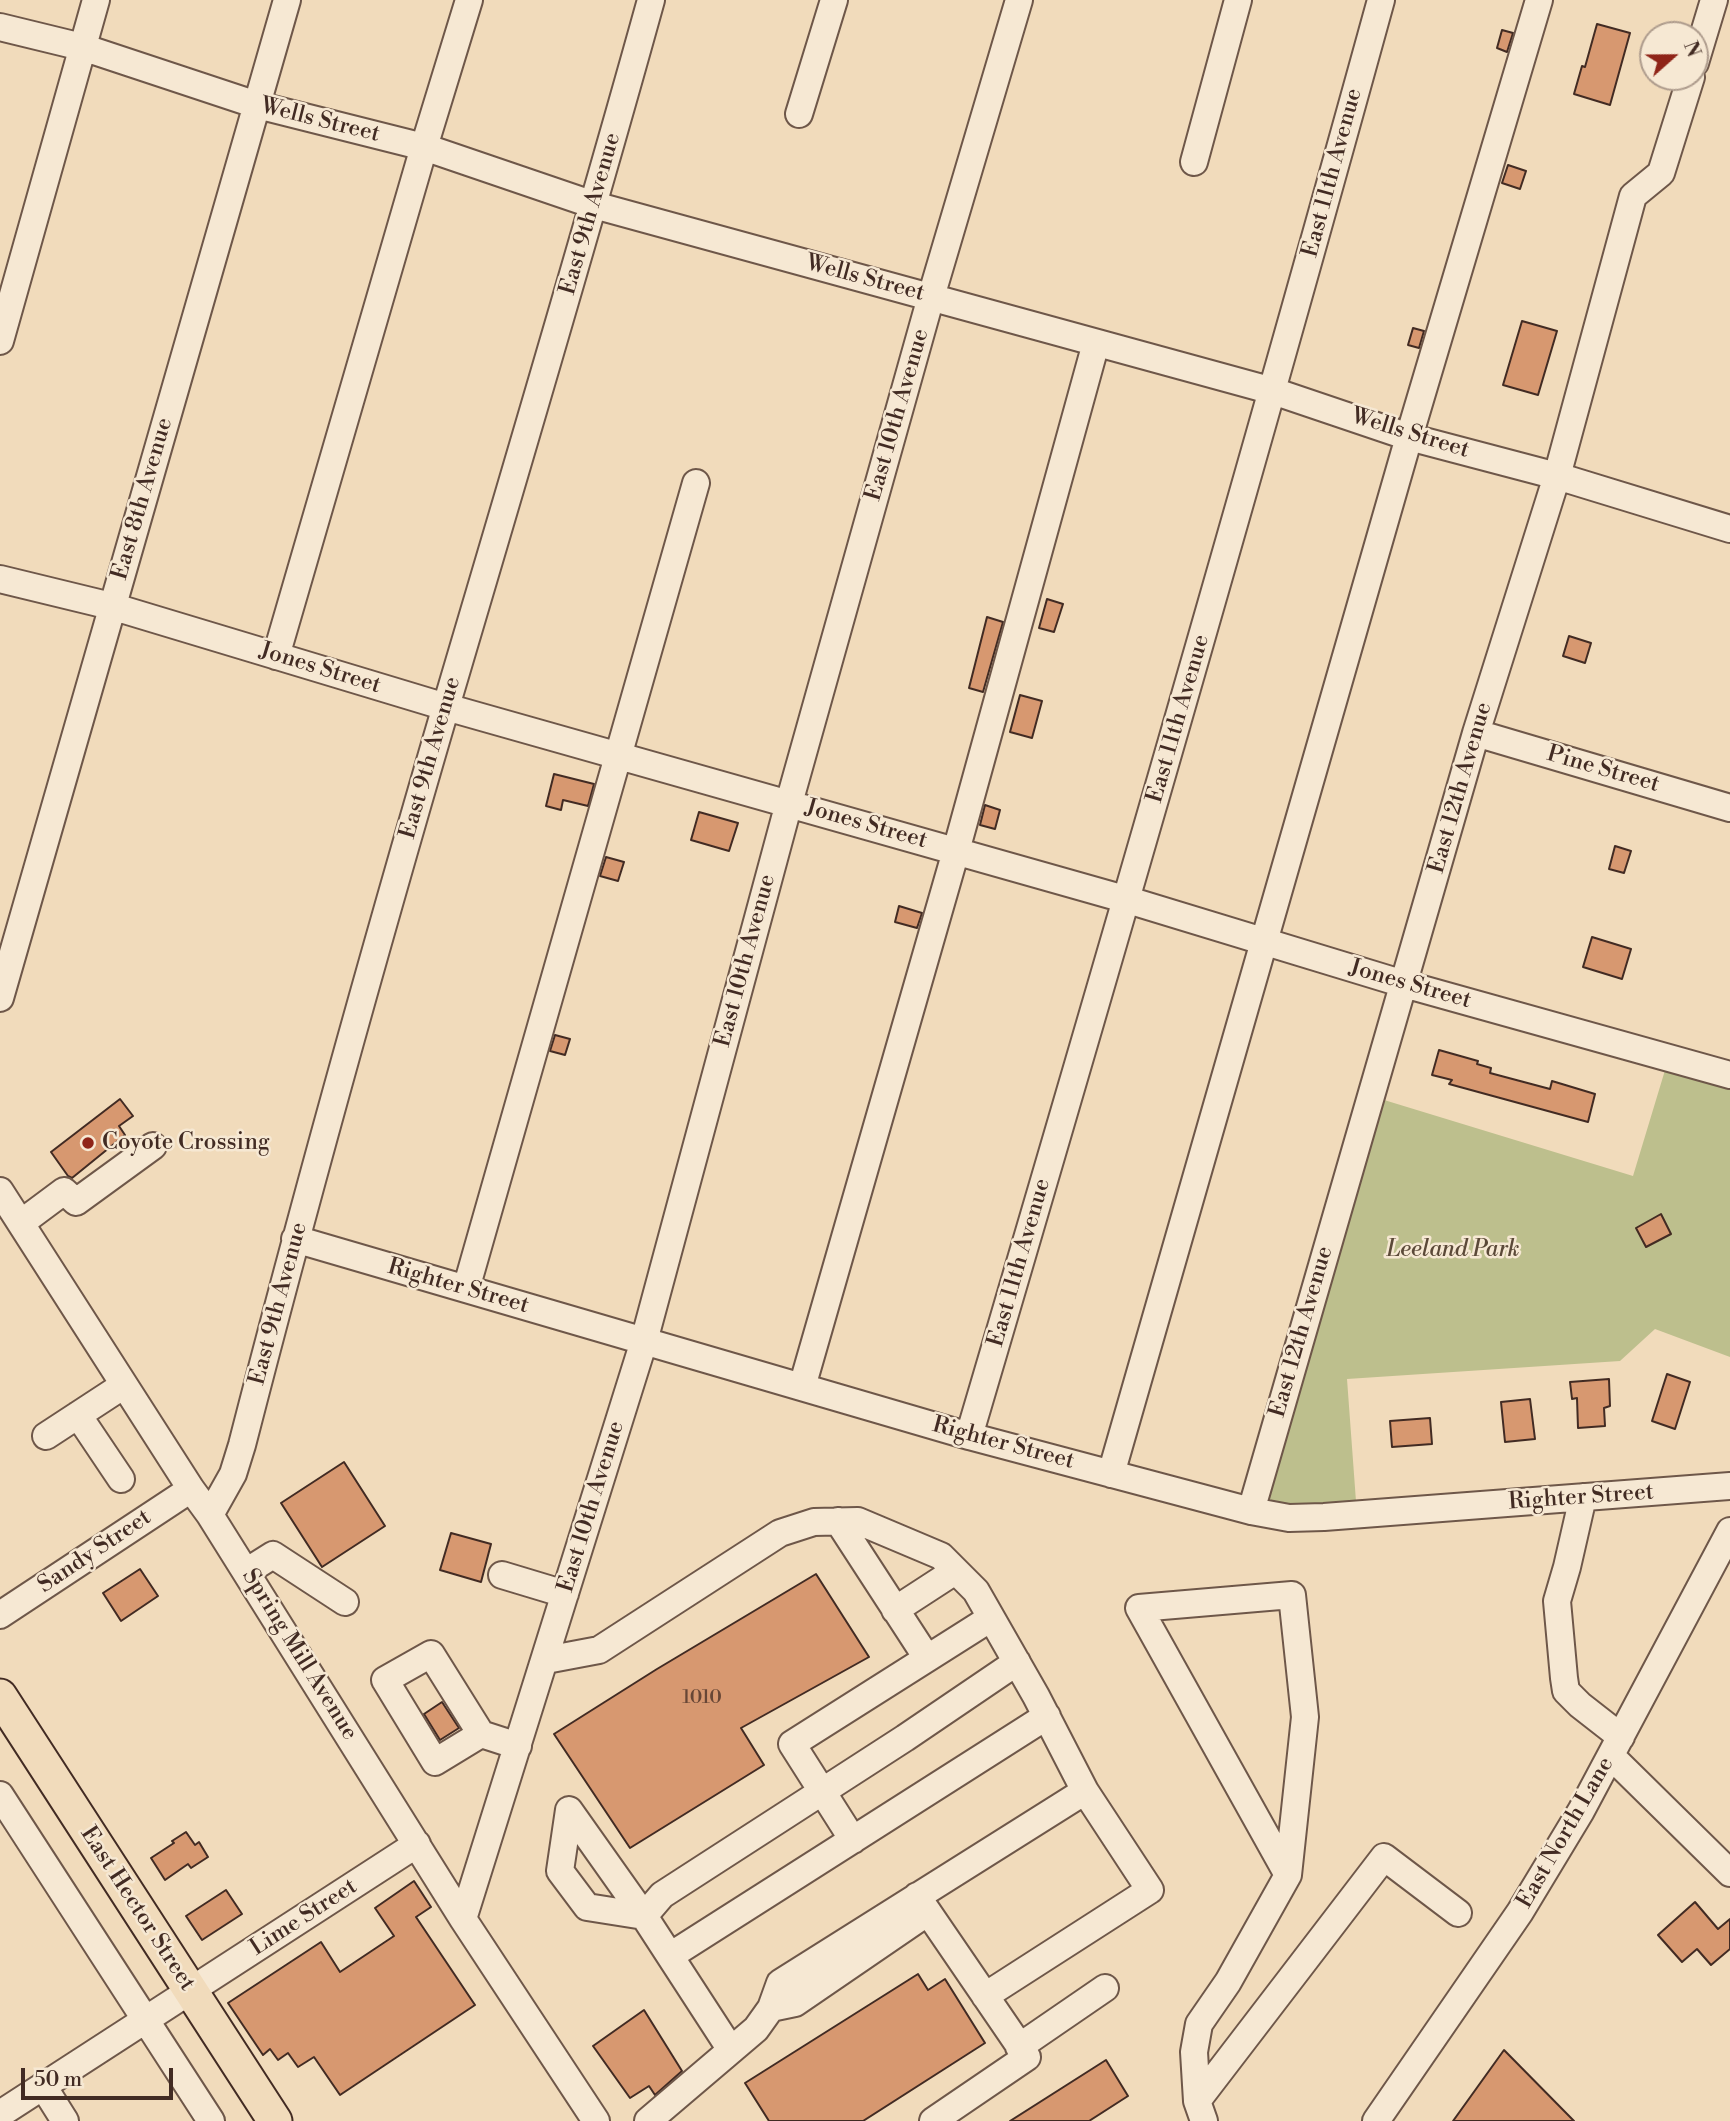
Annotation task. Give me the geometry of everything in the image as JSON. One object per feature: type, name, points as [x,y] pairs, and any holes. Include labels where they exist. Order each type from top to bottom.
[{"type":"main road","name":"East Hector Street","points":[[0,1696],[275,2121]]},
{"type":"street","points":[[0,341],[96,0]]},
{"type":"street","name":"East 8th Avenue","points":[[0,998],[287,0]]},
{"type":"street","points":[[276,656],[469,0]]},
{"type":"street","name":"East 9th Avenue","points":[[210,1515],[233,1474],[242,1445],[295,1239],[651,0]]},
{"type":"street","points":[[799,114],[834,0]]},
{"type":"street","name":"East 10th Avenue","points":[[463,1919],[644,1340],[789,803],[931,297],[1019,0]]},
{"type":"street","points":[[1194,162],[1238,0]]},
{"type":"street","name":"East 11th Avenue","points":[[969,1436],[1128,900],[1381,0]]},
{"type":"street","points":[[1111,1474],[1409,437],[1539,0]]},
{"type":"street","points":[[1708,21],[1714,0]]},
{"type":"street","name":"Wells Street","points":[[0,27],[82,47],[257,105],[424,147],[594,205],[1273,391],[1409,437],[1557,475],[1730,529]]},
{"type":"street","name":"East 12th Avenue","points":[[1251,1511],[1476,733],[1557,475],[1633,196],[1661,173],[1687,91]]},
{"type":"street","points":[[802,1387],[956,851],[1096,343]]},
{"type":"street","points":[[466,1289],[696,483]]},
{"type":"street","name":"Jones Street","points":[[0,579],[111,606],[446,707],[1128,900],[1404,984],[1730,1075]]},
{"type":"street","name":"Pine Street","points":[[1476,733],[1730,808]]},
{"type":"street","points":[[21,1223],[64,1191],[76,1202],[153,1146]]},
{"type":"street","name":"Spring Mill Avenue","points":[[1,1196],[210,1515],[463,1919],[596,2121]]},
{"type":"street","name":"Righter Street","points":[[295,1239],[969,1436],[1251,1511],[1289,1518],[1730,1486]]},
{"type":"street","points":[[46,1436],[124,1385]]},
{"type":"street","points":[[78,1415],[121,1479]]},
{"type":"street","name":"Sandy Street","points":[[0,1615],[191,1489]]},
{"type":"street","points":[[1583,1497],[1557,1601],[1566,1691],[1730,1873]]},
{"type":"street","points":[[838,1521],[927,1658]]},
{"type":"street","points":[[545,1660],[599,1650],[780,1533],[814,1522],[858,1521],[940,1556],[976,1591],[1047,1716],[1085,1791],[1150,1890],[985,1996]]},
{"type":"street","name":"East North Lane","points":[[1377,2121],[1520,1912],[1581,1811],[1730,1531]]},
{"type":"street","points":[[246,1572],[273,1555],[345,1602]]},
{"type":"street","points":[[895,1610],[955,1571]]},
{"type":"street","points":[[502,1575],[565,1594]]},
{"type":"street","points":[[1200,2115],[1194,2052],[1199,2024],[1228,1982],[1288,1874],[1305,1717],[1292,1595],[1139,1608],[1288,1874]]},
{"type":"street","points":[[853,1840],[792,1744],[991,1618]]},
{"type":"street","points":[[731,2050],[644,1916],[662,1895],[1017,1662]]},
{"type":"street","points":[[670,1956],[1047,1716]]},
{"type":"street","points":[[481,1734],[517,1746]]},
{"type":"street","points":[[648,2121],[756,2029],[771,2008],[795,2003],[922,1904],[1085,1791]]},
{"type":"street","points":[[0,1795],[211,2121]]},
{"type":"street","name":"Lime Street","points":[[0,2114],[417,1844]]},
{"type":"street","points":[[1200,2115],[1384,1857],[1458,1913]]},
{"type":"street","points":[[922,1904],[1027,2057],[933,2121]]},
{"type":"street","points":[[1019,2047],[1105,1987]]},
{"type":"street","points":[[43,2086],[65,2121]]},
{"type":"green space","name":"Leeland Park","points":[[1669,1057],[1730,1075],[1730,1357],[1655,1329],[1620,1361],[1347,1379],[1357,1515],[1251,1511],[1371,1096],[1633,1176]]},
{"type":"building","points":[[1597,24],[1630,33],[1610,105],[1574,94]]},
{"type":"building","points":[[1502,30],[1513,33],[1507,52],[1497,48]]},
{"type":"building","points":[[1508,165],[1526,171],[1520,189],[1502,183]]},
{"type":"building","points":[[1522,321],[1557,331],[1538,395],[1503,385]]},
{"type":"building","points":[[1413,328],[1424,331],[1419,348],[1408,345]]},
{"type":"building","points":[[1047,599],[1063,604],[1054,632],[1039,628]]},
{"type":"building","points":[[987,617],[1003,622],[983,692],[969,688]]},
{"type":"building","points":[[1569,636],[1591,643],[1585,663],[1563,656]]},
{"type":"building","points":[[1020,695],[1042,701],[1032,738],[1010,732]]},
{"type":"building","points":[[554,774],[594,784],[588,806],[563,800],[561,810],[546,806]]},
{"type":"building","points":[[985,805],[1000,810],[995,829],[980,825]]},
{"type":"building","points":[[699,812],[738,823],[729,851],[691,840]]},
{"type":"building","points":[[1615,846],[1631,851],[1624,873],[1609,869]]},
{"type":"building","points":[[606,857],[624,862],[618,881],[600,876]]},
{"type":"building","points":[[899,906],[922,913],[917,928],[895,922]]},
{"type":"building","points":[[1592,937],[1631,949],[1622,979],[1583,967]]},
{"type":"building","points":[[555,1035],[570,1039],[565,1055],[550,1051]]},
{"type":"building","points":[[1439,1050],[1478,1061],[1477,1064],[1491,1068],[1490,1073],[1550,1089],[1552,1081],[1595,1094],[1588,1122],[1449,1084],[1452,1080],[1432,1075]]},
{"type":"building","name":"Coyote Crossing","points":[[120,1099],[133,1116],[119,1126],[125,1135],[72,1178],[68,1176],[51,1152]]},
{"type":"building","points":[[1661,1214],[1671,1234],[1646,1247],[1636,1228]]},
{"type":"building","points":[[1667,1374],[1690,1382],[1675,1429],[1652,1421]]},
{"type":"building","points":[[1609,1379],[1610,1406],[1604,1408],[1605,1426],[1578,1428],[1577,1398],[1572,1399],[1570,1382]]},
{"type":"building","points":[[1530,1399],[1535,1439],[1505,1442],[1501,1402]]},
{"type":"building","points":[[1430,1418],[1432,1444],[1392,1447],[1390,1421]]},
{"type":"building","points":[[344,1462],[385,1526],[322,1567],[281,1503]]},
{"type":"building","points":[[451,1533],[491,1544],[481,1582],[440,1570]]},
{"type":"building","points":[[140,1569],[158,1596],[121,1621],[103,1593]]},
{"type":"building","points":[[816,1574],[869,1657],[741,1728],[764,1765],[630,1848],[554,1734]]},
{"type":"building","points":[[442,1702],[459,1728],[440,1740],[424,1714]]},
{"type":"building","points":[[186,1832],[195,1845],[199,1842],[208,1857],[191,1868],[188,1864],[165,1880],[151,1858]]},
{"type":"building","points":[[414,1881],[431,1907],[416,1917],[475,2005],[340,2095],[314,2057],[298,2067],[288,2053],[278,2060],[270,2049],[263,2055],[228,2003],[321,1942],[340,1972],[394,1936],[375,1908]]},
{"type":"building","points":[[226,1890],[242,1914],[202,1940],[186,1916]]},
{"type":"building","points":[[1695,1902],[1718,1929],[1730,1919],[1730,1949],[1711,1965],[1697,1949],[1682,1962],[1658,1935]]},
{"type":"building","points":[[918,1974],[928,1990],[945,1979],[985,2043],[863,2121],[769,2121],[745,2083]]},
{"type":"building","points":[[644,2010],[682,2071],[655,2095],[649,2086],[630,2098],[593,2046]]},
{"type":"building","points":[[1504,2050],[1574,2121],[1453,2121]]},
{"type":"building","points":[[1106,2060],[1128,2096],[1089,2121],[1010,2121]]},
{"type":"place","name":"Coyote Crossing","points":[[88,1143]]}]
